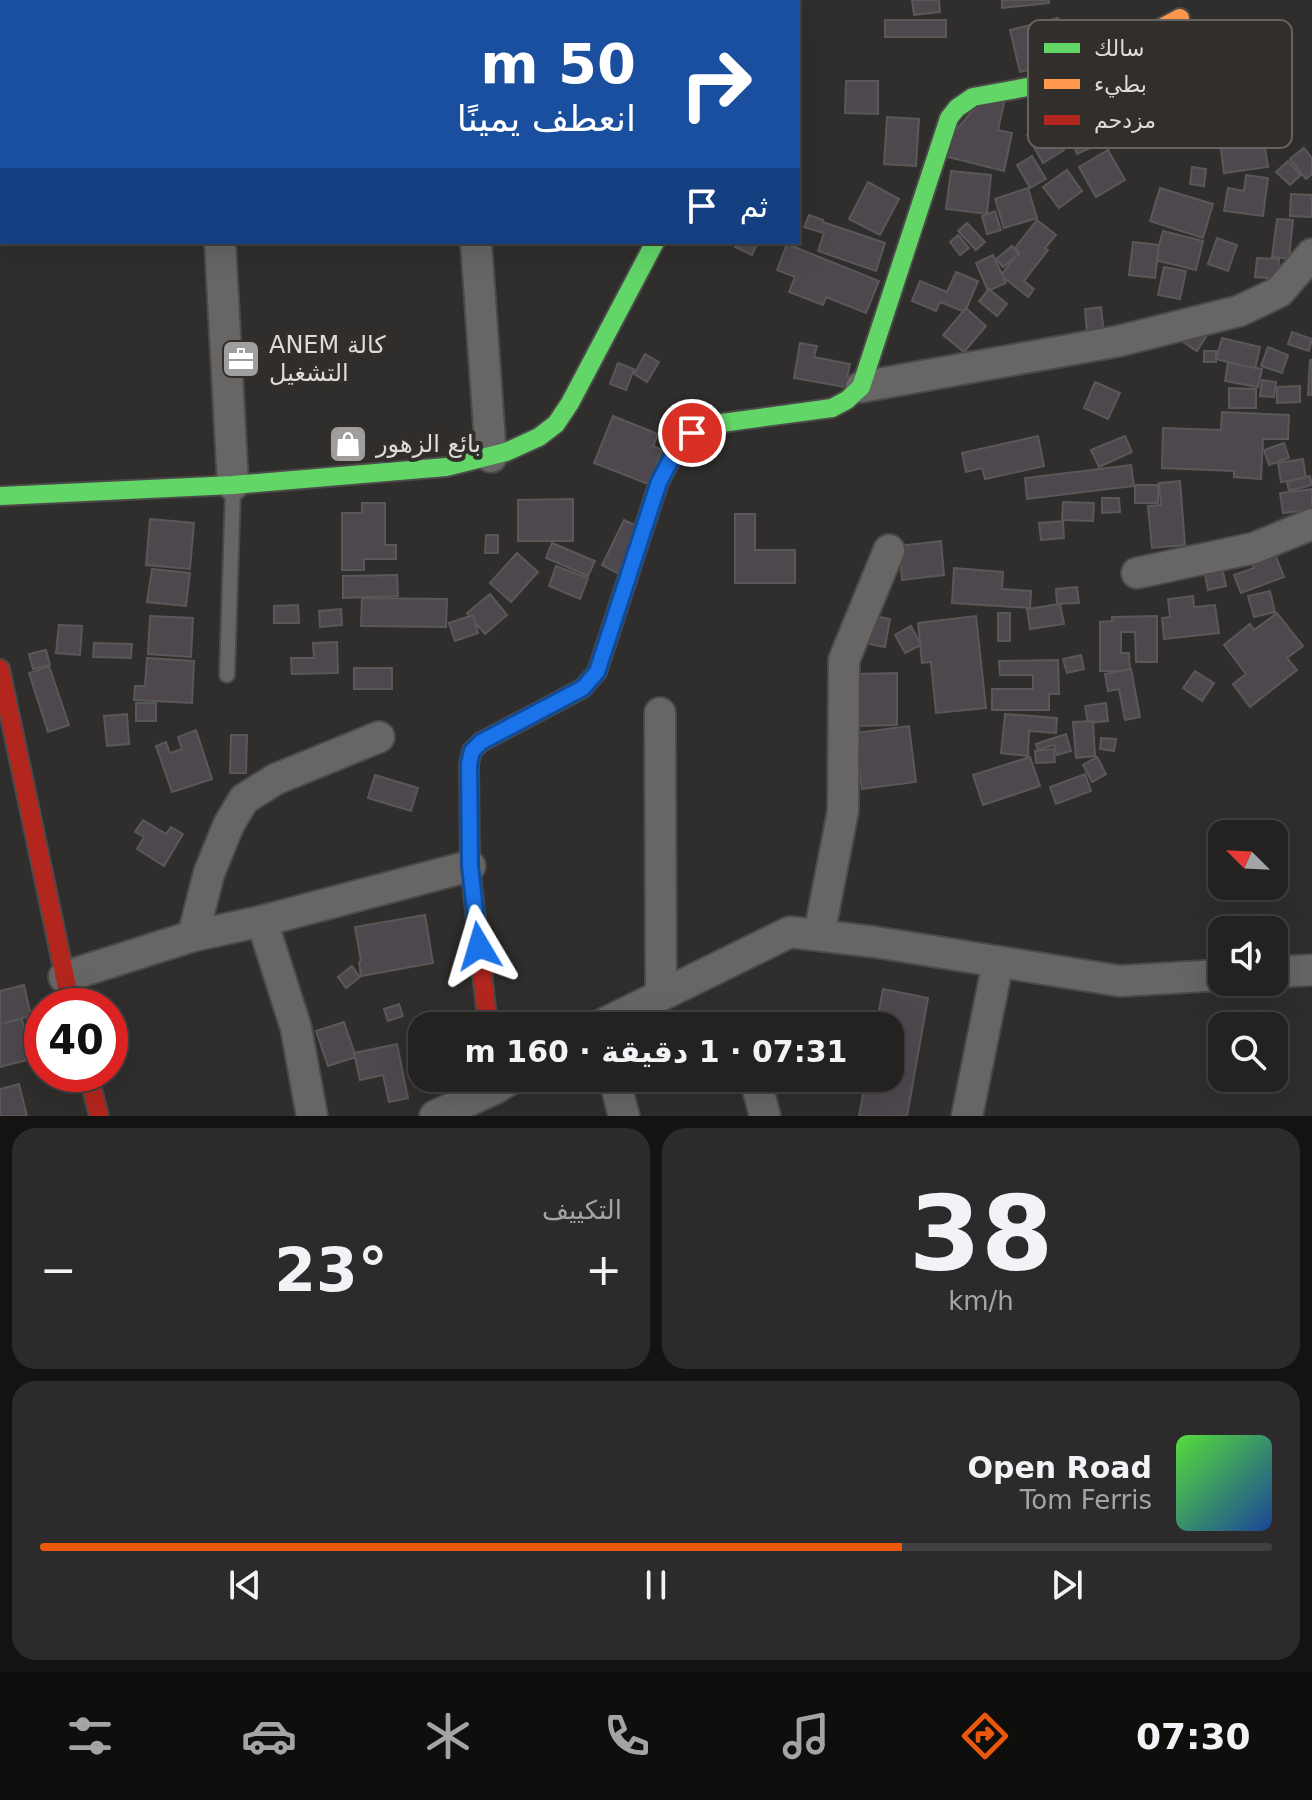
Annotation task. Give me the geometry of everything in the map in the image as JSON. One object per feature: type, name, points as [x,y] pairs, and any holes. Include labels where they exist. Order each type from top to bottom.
[{"type":"street","points":[[1176,20],[1180,18]]},
{"type":"street","points":[[486,1012],[470,866],[469,764],[472,751],[481,742],[583,688],[597,672],[659,482],[678,446],[707,425],[832,408],[861,387],[949,118],[973,97],[1028,87]]},
{"type":"street","points":[[220,244],[233,485]]},
{"type":"street","points":[[476,244],[491,457]]},
{"type":"street","points":[[0,496],[233,485],[446,467],[506,452],[539,437],[556,424],[654,244]]},
{"type":"street","points":[[861,387],[1119,341],[1239,311],[1279,292],[1312,254]]},
{"type":"street","points":[[1137,573],[1254,548],[1312,524]]},
{"type":"street","points":[[819,935],[843,811],[844,660],[889,550]]},
{"type":"street","points":[[0,669],[67,988]]},
{"type":"street","points":[[660,713],[661,995]]},
{"type":"street","points":[[193,936],[209,873],[229,824],[244,799],[276,779],[379,737]]},
{"type":"street","points":[[64,977],[193,936],[470,866]]},
{"type":"street","points":[[262,921],[296,1028],[312,1116]]},
{"type":"street","points":[[628,1012],[790,932],[875,942],[1120,981],[1208,976]]},
{"type":"street","points":[[967,1116],[998,962]]},
{"type":"street","points":[[1288,971],[1312,970]]},
{"type":"street","points":[[93,1092],[99,1116]]},
{"type":"street","points":[[435,1116],[480,1092]]},
{"type":"street","points":[[618,1092],[624,1116]]},
{"type":"street","points":[[759,1092],[765,1116]]},
{"type":"lane","points":[[227,675],[233,485]]},
{"type":"building","points":[[912,0],[939,0],[940,12],[914,15]]},
{"type":"building","points":[[1002,0],[1049,0],[1049,3],[1002,8]]},
{"type":"building","points":[[885,20],[946,20],[946,37],[885,37]]},
{"type":"building","points":[[1028,26],[1028,70],[1020,72],[1010,30]]},
{"type":"building","points":[[846,81],[878,81],[878,114],[845,113]]},
{"type":"building","points":[[983,98],[1004,103],[998,130],[1012,133],[1004,171],[936,154]]},
{"type":"building","points":[[887,117],[919,119],[916,166],[884,164]]},
{"type":"building","points":[[1034,148],[1063,148],[1064,150],[1043,163]]},
{"type":"building","points":[[1075,148],[1090,148],[1077,154]]},
{"type":"building","points":[[1221,148],[1265,148],[1268,167],[1224,173]]},
{"type":"building","points":[[1304,148],[1312,158],[1312,174],[1306,179],[1290,159]]},
{"type":"building","points":[[1108,150],[1125,180],[1096,197],[1079,167]]},
{"type":"building","points":[[1032,156],[1046,179],[1030,188],[1017,165]]},
{"type":"building","points":[[1288,161],[1301,175],[1290,185],[1276,172]]},
{"type":"building","points":[[1192,167],[1206,169],[1204,186],[1190,184]]},
{"type":"building","points":[[1067,170],[1082,191],[1059,208],[1043,187]]},
{"type":"building","points":[[951,171],[991,175],[987,214],[946,209]]},
{"type":"building","points":[[1246,175],[1268,178],[1263,216],[1224,211],[1228,188],[1244,191]]},
{"type":"building","points":[[868,182],[899,199],[880,235],[849,219]]},
{"type":"building","points":[[1028,188],[1037,218],[1004,228],[995,199]]},
{"type":"building","points":[[1160,188],[1213,204],[1203,238],[1150,221]]},
{"type":"building","points":[[1291,194],[1312,195],[1312,217],[1290,216]]},
{"type":"building","points":[[995,211],[1001,230],[987,234],[982,216]]},
{"type":"building","points":[[809,215],[885,243],[876,271],[818,251],[824,233],[804,227]]},
{"type":"building","points":[[1277,219],[1293,220],[1289,259],[1272,257]]},
{"type":"building","points":[[1037,220],[1056,235],[1024,281],[1034,289],[1028,297],[1001,275],[1019,252],[1015,248]]},
{"type":"building","points":[[967,223],[985,242],[976,250],[958,231]]},
{"type":"building","points":[[1163,231],[1203,241],[1196,270],[1155,260]]},
{"type":"building","points":[[958,235],[969,248],[960,255],[950,242]]},
{"type":"building","points":[[1217,238],[1237,245],[1228,271],[1208,264]]},
{"type":"building","points":[[1133,242],[1159,245],[1155,278],[1129,275]]},
{"type":"building","points":[[736,244],[757,244],[752,255],[735,247]]},
{"type":"building","points":[[787,244],[879,281],[866,313],[826,297],[823,305],[789,292],[795,277],[777,270]]},
{"type":"building","points":[[1012,246],[1019,254],[1003,267],[996,259]]},
{"type":"building","points":[[993,255],[1006,283],[988,291],[976,263]]},
{"type":"building","points":[[1257,258],[1279,259],[1278,279],[1255,277]]},
{"type":"building","points":[[1164,267],[1186,271],[1180,299],[1158,295]]},
{"type":"building","points":[[956,272],[978,281],[965,312],[940,302],[936,311],[912,301],[920,281],[947,292]]},
{"type":"building","points":[[989,289],[1007,304],[997,316],[979,301]]},
{"type":"building","points":[[1101,307],[1105,344],[1088,345],[1085,309]]},
{"type":"building","points":[[966,308],[986,326],[964,352],[943,335]]},
{"type":"building","points":[[1193,326],[1207,335],[1197,351],[1183,342]]},
{"type":"building","points":[[1292,332],[1312,339],[1309,351],[1288,344]]},
{"type":"building","points":[[1222,338],[1260,347],[1255,369],[1216,359]]},
{"type":"building","points":[[800,343],[817,346],[814,357],[850,364],[845,387],[794,378]]},
{"type":"building","points":[[1268,347],[1288,355],[1282,373],[1261,366]]},
{"type":"building","points":[[1204,351],[1216,351],[1216,362],[1204,362]]},
{"type":"building","points":[[645,354],[659,362],[647,382],[634,374]]},
{"type":"building","points":[[1310,360],[1312,395],[1308,395]]},
{"type":"building","points":[[618,363],[634,369],[626,390],[610,384]]},
{"type":"building","points":[[1228,363],[1262,369],[1258,387],[1225,381]]},
{"type":"building","points":[[1262,380],[1276,382],[1274,397],[1260,396]]},
{"type":"building","points":[[1095,382],[1120,393],[1108,419],[1084,408]]},
{"type":"building","points":[[1300,386],[1300,402],[1277,403],[1277,387]]},
{"type":"building","points":[[1229,388],[1256,389],[1256,408],[1229,408]]},
{"type":"building","points":[[1222,412],[1289,415],[1288,439],[1263,439],[1261,479],[1234,477],[1234,471],[1162,468],[1163,428],[1221,430]]},
{"type":"building","points":[[613,416],[658,434],[653,446],[662,450],[648,484],[594,463]]},
{"type":"building","points":[[1038,436],[1044,466],[985,479],[982,468],[966,472],[962,453]]},
{"type":"building","points":[[1125,436],[1132,452],[1099,467],[1091,450]]},
{"type":"building","points":[[1284,443],[1289,458],[1269,465],[1264,450]]},
{"type":"building","points":[[1303,459],[1306,478],[1281,482],[1278,463]]},
{"type":"building","points":[[1131,465],[1134,486],[1027,499],[1025,478]]},
{"type":"building","points":[[1310,476],[1312,485],[1289,491],[1287,482]]},
{"type":"building","points":[[1180,481],[1185,545],[1152,548],[1148,506],[1161,505],[1159,483]]},
{"type":"building","points":[[1135,485],[1158,485],[1158,503],[1135,503]]},
{"type":"building","points":[[1312,489],[1312,509],[1283,513],[1280,493]]},
{"type":"building","points":[[1102,498],[1119,498],[1120,512],[1102,513]]},
{"type":"building","points":[[573,499],[573,541],[518,541],[518,500]]},
{"type":"building","points":[[1063,502],[1094,503],[1093,521],[1062,520]]},
{"type":"building","points":[[362,503],[385,503],[385,545],[396,545],[396,559],[364,559],[364,570],[342,570],[342,513],[362,513]]},
{"type":"building","points":[[735,514],[755,514],[755,550],[795,550],[795,583],[735,583]]},
{"type":"building","points":[[150,519],[194,523],[190,569],[146,565]]},
{"type":"building","points":[[624,520],[641,528],[619,574],[602,565]]},
{"type":"building","points":[[1063,521],[1064,538],[1041,540],[1039,523]]},
{"type":"building","points":[[486,535],[498,535],[498,553],[485,553]]},
{"type":"building","points":[[1269,539],[1284,577],[1241,593],[1234,575],[1254,568],[1246,548]]},
{"type":"building","points":[[941,541],[944,575],[902,580],[899,546]]},
{"type":"building","points":[[552,543],[595,561],[588,576],[546,558]]},
{"type":"building","points":[[517,553],[538,572],[511,602],[490,583]]},
{"type":"building","points":[[556,566],[588,578],[580,599],[549,586]]},
{"type":"building","points":[[1222,567],[1226,586],[1208,590],[1204,570]]},
{"type":"building","points":[[954,568],[1003,572],[1002,589],[1031,591],[1030,608],[952,603]]},
{"type":"building","points":[[152,569],[190,573],[186,606],[147,602]]},
{"type":"building","points":[[397,575],[398,596],[343,598],[343,576]]},
{"type":"building","points":[[1077,587],[1079,603],[1057,604],[1056,589]]},
{"type":"building","points":[[1270,591],[1275,612],[1254,617],[1248,596]]},
{"type":"building","points":[[490,594],[507,615],[485,634],[467,613]]},
{"type":"building","points":[[1193,596],[1194,607],[1215,605],[1219,633],[1164,639],[1162,618],[1170,617],[1168,599]]},
{"type":"building","points":[[362,598],[447,599],[446,627],[361,626]]},
{"type":"building","points":[[1060,604],[1064,624],[1030,629],[1027,609]]},
{"type":"building","points":[[298,605],[299,623],[274,623],[274,606]]},
{"type":"building","points":[[341,609],[342,625],[320,627],[319,611]]},
{"type":"building","points":[[998,613],[1010,613],[1010,641],[998,641]]},
{"type":"building","points":[[1277,613],[1303,646],[1287,658],[1297,670],[1250,707],[1233,684],[1246,674],[1224,645],[1250,624],[1254,630]]},
{"type":"building","points":[[473,615],[478,633],[455,641],[449,623]]},
{"type":"building","points":[[870,615],[890,619],[885,647],[864,643]]},
{"type":"building","points":[[150,616],[193,618],[191,657],[148,654]]},
{"type":"building","points":[[976,616],[986,708],[936,713],[931,662],[922,663],[918,623]]},
{"type":"building","points":[[1157,616],[1157,662],[1136,662],[1135,632],[1121,632],[1121,653],[1129,653],[1130,671],[1100,671],[1100,622],[1112,621],[1112,617]]},
{"type":"building","points":[[59,625],[82,626],[80,655],[56,653]]},
{"type":"building","points":[[911,626],[921,645],[905,653],[895,635]]},
{"type":"building","points":[[337,642],[338,673],[292,674],[291,658],[314,658],[313,643]]},
{"type":"building","points":[[94,643],[132,644],[131,658],[93,657]]},
{"type":"building","points":[[46,650],[50,665],[33,669],[29,654]]},
{"type":"building","points":[[1081,655],[1084,669],[1067,673],[1063,659]]},
{"type":"building","points":[[147,658],[194,661],[192,703],[134,700],[135,686],[145,686]]},
{"type":"building","points":[[1058,660],[1059,694],[1049,694],[1049,710],[992,710],[992,689],[1033,689],[1033,675],[1000,675],[999,661]]},
{"type":"building","points":[[49,666],[69,725],[48,732],[29,673]]},
{"type":"building","points":[[354,668],[392,668],[392,689],[354,689]]},
{"type":"building","points":[[1131,669],[1140,717],[1125,720],[1119,689],[1108,691],[1105,674]]},
{"type":"building","points":[[1195,671],[1214,683],[1202,701],[1183,688]]},
{"type":"building","points":[[897,673],[897,725],[857,726],[856,674]]},
{"type":"building","points":[[136,703],[156,703],[156,721],[136,721]]},
{"type":"building","points":[[1106,703],[1108,721],[1088,723],[1085,706]]},
{"type":"building","points":[[127,714],[129,744],[107,746],[104,716]]},
{"type":"building","points":[[1005,714],[1057,718],[1056,733],[1029,731],[1028,756],[1001,753]]},
{"type":"building","points":[[1093,721],[1095,756],[1076,758],[1073,722]]},
{"type":"building","points":[[909,726],[916,782],[862,789],[855,733]]},
{"type":"building","points":[[196,730],[212,779],[172,792],[156,746],[166,742],[170,753],[182,749],[178,737]]},
{"type":"building","points":[[1066,734],[1071,751],[1057,755],[1054,745],[1038,750],[1036,744]]},
{"type":"building","points":[[231,735],[247,735],[246,773],[230,773]]},
{"type":"building","points":[[1101,738],[1116,739],[1114,751],[1100,749]]},
{"type":"building","points":[[1054,749],[1055,762],[1036,763],[1035,751]]},
{"type":"building","points":[[1030,757],[1040,786],[983,805],[973,775]]},
{"type":"building","points":[[1097,757],[1106,774],[1092,782],[1083,765]]},
{"type":"building","points":[[1085,774],[1091,791],[1056,804],[1050,787]]},
{"type":"building","points":[[375,775],[418,788],[411,811],[368,798]]},
{"type":"building","points":[[143,820],[166,834],[171,827],[183,834],[164,866],[137,849],[144,837],[135,832]]},
{"type":"building","points":[[425,915],[433,963],[361,976],[355,927]]},
{"type":"building","points":[[352,966],[360,977],[346,988],[338,977]]},
{"type":"building","points":[[24,985],[24,1018],[0,1024],[0,991]]},
{"type":"building","points":[[883,989],[928,998],[907,1116],[859,1116],[863,1092],[904,1092],[904,1012],[879,1012]]},
{"type":"building","points":[[399,1004],[403,1016],[388,1021],[384,1009]]},
{"type":"building","points":[[22,1019],[24,1061],[0,1067],[0,1024]]},
{"type":"building","points":[[344,1022],[356,1057],[328,1066],[316,1031]]},
{"type":"building","points":[[397,1044],[408,1098],[389,1102],[383,1075],[360,1080],[354,1053]]},
{"type":"building","points":[[19,1084],[27,1116],[0,1116],[0,1089]]},
{"type":"traffic: fast","points":[[557,702],[583,688],[597,672],[659,482],[678,446],[707,425],[832,408],[861,387],[949,118],[973,97],[1028,87]]},
{"type":"traffic: fast","points":[[0,496],[233,485],[446,467],[506,452],[539,437],[556,424],[654,244]]},
{"type":"traffic: slow","points":[[1176,20],[1180,18]]},
{"type":"traffic: jam","points":[[0,669],[67,988]]},
{"type":"traffic: jam","points":[[486,1012],[470,866],[469,764],[472,751],[481,742],[557,702]]},
{"type":"traffic: jam","points":[[93,1092],[99,1116]]},
{"type":"place","name":"ANEM كالة التشغيل","points":[[241,359]]},
{"type":"place","name":"بائع الزهور","points":[[348,444]]},
{"type":"route","points":[[479,946],[470,866],[469,764],[472,751],[481,742],[583,688],[597,672],[659,482],[678,446],[692,433]]}]
